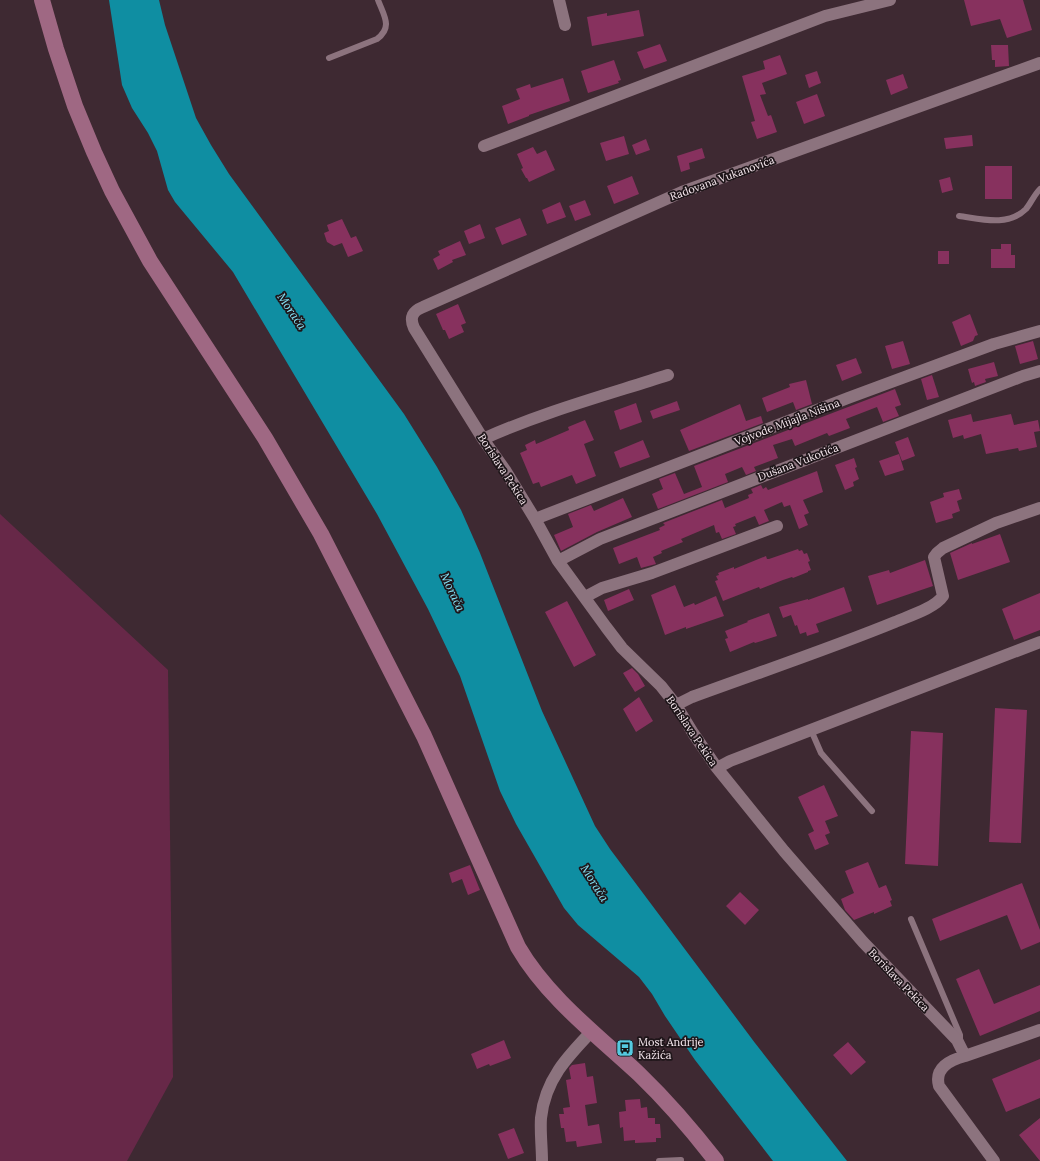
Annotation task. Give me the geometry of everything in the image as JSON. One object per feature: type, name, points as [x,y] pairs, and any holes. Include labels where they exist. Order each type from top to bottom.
[{"type":"main road","points":[[42,0],[54,44],[75,106],[98,161],[127,220],[152,264],[269,444],[321,534],[424,736],[518,946],[539,978],[592,1031],[663,1098],[682,1118],[716,1161]]},
{"type":"street","points":[[560,0],[565,25]]},
{"type":"street","points":[[484,146],[825,16],[890,0]]},
{"type":"street","name":"Radovana Vukanovića","points":[[412,314],[423,306],[682,192],[1040,63]]},
{"type":"street","name":"Borislava Pekica","points":[[412,314],[414,328],[483,439],[505,470],[535,519],[558,561],[622,648],[661,686],[676,705],[693,733],[718,768],[784,851],[863,942],[959,1044],[965,1056]]},
{"type":"street","name":"Vojvode Mijajla Nišina","points":[[535,519],[848,398],[994,344],[1040,331]]},
{"type":"street","name":"Dušana Vukotića","points":[[558,561],[600,539],[1015,378],[1040,370]]},
{"type":"street","points":[[483,439],[515,424],[668,375]]},
{"type":"street","points":[[676,705],[692,697],[871,632],[940,600],[943,596],[934,557],[937,553],[943,548],[996,523],[1040,508]]},
{"type":"street","points":[[585,597],[602,588],[652,573],[776,526]]},
{"type":"street","points":[[718,768],[730,761],[1040,642]]},
{"type":"street","points":[[994,1161],[942,1091],[937,1079],[938,1073],[954,1059],[1040,1030]]},
{"type":"street","points":[[542,1161],[541,1118],[544,1102],[550,1085],[559,1068],[592,1031]]},
{"type":"lane","points":[[329,58],[377,39],[384,34],[387,25],[378,0]]},
{"type":"lane","points":[[959,216],[1001,221],[1018,216],[1027,208],[1040,189]]},
{"type":"lane","points":[[811,730],[821,753],[872,810]]},
{"type":"lane","points":[[911,918],[960,1035],[959,1044]]},
{"type":"lane","points":[[658,1161],[681,1160]]},
{"type":"shaded area","points":[[0,514],[168,670],[173,1077],[127,1161],[0,1161]]},
{"type":"water","name":"Morača","points":[[109,0],[159,0],[165,25],[196,118],[211,145],[229,174],[404,414],[437,467],[461,510],[480,553],[542,711],[595,826],[610,849],[755,1043],[847,1161],[773,1161],[695,1060],[652,994],[639,977],[578,925],[564,908],[516,824],[500,791],[460,676],[428,609],[377,514],[233,272],[175,202],[168,190],[157,151],[148,133],[132,108],[122,85]]},
{"type":"building","points":[[964,0],[1023,0],[1032,30],[1007,38],[1000,19],[971,26]]},
{"type":"building","points":[[639,10],[644,36],[592,46],[587,17],[607,13],[607,16]]},
{"type":"building","points":[[660,44],[667,61],[644,69],[637,52]]},
{"type":"building","points":[[991,45],[1008,45],[1009,66],[995,67],[995,60],[992,60]]},
{"type":"building","points":[[780,55],[787,74],[762,83],[766,94],[760,95],[768,116],[771,115],[777,132],[757,139],[751,122],[755,121],[742,76],[765,69],[763,61]]},
{"type":"building","points":[[614,60],[621,80],[618,81],[619,83],[588,93],[581,71]]},
{"type":"building","points":[[817,71],[821,83],[809,88],[805,75]]},
{"type":"building","points":[[903,74],[908,88],[891,95],[886,80]]},
{"type":"building","points":[[563,78],[570,101],[508,124],[502,106],[520,99],[516,89],[530,84],[531,88]]},
{"type":"building","points":[[817,94],[825,116],[804,124],[796,102]]},
{"type":"building","points":[[972,135],[973,146],[946,149],[944,138]]},
{"type":"building","points":[[624,136],[629,154],[606,161],[600,143]]},
{"type":"building","points":[[646,139],[650,150],[636,155],[632,145]]},
{"type":"building","points":[[533,147],[537,154],[546,150],[555,170],[529,182],[521,169],[523,168],[517,154]]},
{"type":"building","points":[[702,148],[705,158],[689,163],[690,169],[681,172],[677,156]]},
{"type":"building","points":[[985,166],[1012,166],[1012,199],[985,199]]},
{"type":"building","points":[[632,176],[639,194],[614,204],[607,186]]},
{"type":"building","points":[[950,177],[953,190],[942,193],[939,180]]},
{"type":"building","points":[[585,200],[591,215],[575,221],[569,206]]},
{"type":"building","points":[[560,202],[566,217],[547,224],[542,210]]},
{"type":"building","points":[[520,218],[527,235],[502,245],[495,228]]},
{"type":"building","points":[[342,219],[351,238],[356,236],[363,251],[348,257],[342,243],[334,246],[327,242],[324,233],[329,231],[327,225]]},
{"type":"building","points":[[480,224],[485,238],[469,244],[464,231]]},
{"type":"building","points":[[460,241],[466,255],[452,260],[453,262],[438,270],[433,259],[440,255],[438,251]]},
{"type":"building","points":[[1001,244],[1011,244],[1011,255],[1015,255],[1015,268],[991,268],[991,249],[1001,249]]},
{"type":"building","points":[[938,251],[949,251],[949,264],[938,264]]},
{"type":"building","points":[[458,304],[466,323],[461,325],[464,332],[449,339],[436,314]]},
{"type":"building","points":[[970,314],[978,335],[975,336],[973,341],[961,346],[952,322]]},
{"type":"building","points":[[903,341],[910,364],[892,369],[885,346]]},
{"type":"building","points":[[1033,341],[1038,359],[1020,364],[1015,346]]},
{"type":"building","points":[[856,358],[862,373],[842,381],[836,365]]},
{"type":"building","points":[[994,362],[998,376],[985,379],[986,382],[975,386],[974,382],[972,383],[968,369]]},
{"type":"building","points":[[932,375],[939,397],[927,400],[921,379]]},
{"type":"building","points":[[806,380],[812,404],[796,410],[793,402],[767,412],[762,398],[790,387],[789,384]]},
{"type":"building","points":[[895,389],[901,405],[895,407],[899,416],[883,422],[877,407],[846,419],[850,428],[829,436],[827,433],[795,446],[792,439],[773,445],[778,458],[754,467],[756,471],[746,475],[742,467],[725,474],[728,482],[658,509],[652,494],[663,489],[659,479],[675,473],[684,494],[702,487],[694,466]]},
{"type":"building","points":[[677,401],[680,410],[653,419],[650,411]]},
{"type":"building","points":[[636,403],[642,422],[620,430],[614,411]]},
{"type":"building","points":[[740,404],[746,421],[761,416],[763,423],[689,451],[680,430]]},
{"type":"building","points":[[971,414],[973,422],[1011,414],[1014,425],[1038,420],[1040,431],[1034,432],[1037,447],[1019,451],[1018,448],[986,454],[981,434],[964,439],[963,435],[953,438],[948,420]]},
{"type":"building","points":[[585,420],[594,440],[584,444],[596,476],[576,484],[572,475],[541,487],[539,482],[533,484],[520,453],[527,450],[525,445],[535,440],[536,444],[541,442],[569,430],[568,427]]},
{"type":"building","points":[[908,437],[915,456],[902,461],[895,442]]},
{"type":"building","points":[[643,440],[650,457],[620,468],[614,452]]},
{"type":"building","points":[[899,454],[904,470],[885,476],[879,461]]},
{"type":"building","points":[[854,458],[857,467],[855,468],[859,479],[853,482],[854,486],[845,490],[835,465]]},
{"type":"building","points":[[817,471],[823,492],[803,500],[809,513],[804,515],[808,525],[799,529],[790,505],[784,507],[782,502],[764,510],[769,521],[759,525],[755,516],[735,524],[736,526],[733,527],[736,534],[722,539],[719,532],[716,533],[714,525],[681,539],[683,542],[661,551],[662,553],[653,557],[656,564],[641,568],[637,557],[619,564],[613,548],[660,530],[659,528],[665,525],[663,523],[722,500],[725,508],[749,498],[748,495],[753,493],[751,489],[761,485],[763,489],[766,487],[768,490]]},
{"type":"building","points":[[959,489],[962,499],[957,501],[960,511],[952,514],[953,518],[936,523],[930,502],[944,497],[943,493]]},
{"type":"building","points":[[623,498],[632,517],[597,532],[561,551],[554,535],[573,527],[568,514],[591,505],[594,511]]},
{"type":"building","points":[[1000,534],[1010,562],[958,580],[950,553],[972,543]]},
{"type":"building","points":[[798,549],[799,551],[802,550],[804,554],[807,553],[811,570],[793,578],[783,580],[760,589],[759,587],[723,601],[715,581],[718,580],[716,576],[719,575],[718,573],[734,567],[734,569],[766,556],[767,559],[769,559]]},
{"type":"building","points":[[925,560],[933,586],[877,605],[868,576],[889,570],[890,573]]},
{"type":"building","points":[[675,585],[684,607],[694,603],[695,605],[716,596],[724,616],[665,635],[651,595]]},
{"type":"building","points":[[844,587],[852,611],[816,624],[819,632],[807,636],[806,632],[800,634],[791,615],[783,618],[779,607],[808,600]]},
{"type":"building","points":[[629,589],[634,600],[608,611],[604,600]]},
{"type":"building","points":[[1040,593],[1040,630],[1014,640],[1002,609]]},
{"type":"building","points":[[567,601],[596,655],[574,667],[545,612]]},
{"type":"building","points":[[769,613],[777,636],[755,643],[754,642],[730,652],[725,639],[728,638],[725,631]]},
{"type":"building","points":[[632,668],[638,674],[645,686],[635,692],[623,673]]},
{"type":"building","points":[[639,697],[653,721],[636,732],[623,709]]},
{"type":"building","points":[[995,708],[1027,710],[1021,843],[989,842]]},
{"type":"building","points":[[911,731],[943,733],[938,866],[905,864]]},
{"type":"building","points":[[824,785],[838,816],[825,821],[830,833],[825,835],[829,844],[815,850],[808,834],[814,831],[798,797]]},
{"type":"building","points":[[868,862],[879,888],[886,885],[892,900],[890,901],[892,906],[874,914],[874,912],[854,920],[845,910],[841,899],[854,893],[845,871]]},
{"type":"building","points":[[470,865],[480,890],[468,895],[462,879],[452,883],[449,873]]},
{"type":"building","points":[[1022,883],[1040,930],[1040,942],[1021,950],[1007,915],[940,941],[932,919]]},
{"type":"building","points":[[740,892],[759,910],[745,925],[726,906]]},
{"type":"building","points":[[979,969],[994,1004],[1040,985],[1040,1011],[980,1036],[956,979]]},
{"type":"building","points":[[504,1040],[511,1058],[477,1069],[471,1054]]},
{"type":"building","points":[[848,1042],[866,1062],[851,1075],[833,1055]]},
{"type":"building","points":[[1040,1059],[1040,1098],[1006,1112],[992,1079]]},
{"type":"building","points":[[585,1063],[587,1077],[593,1076],[597,1103],[585,1105],[588,1126],[599,1124],[602,1143],[577,1147],[576,1141],[566,1142],[564,1128],[561,1128],[559,1114],[564,1114],[563,1108],[570,1107],[566,1080],[571,1079],[569,1068],[572,1065]]},
{"type":"building","points":[[640,1099],[641,1108],[647,1107],[648,1118],[655,1118],[655,1124],[660,1124],[661,1138],[656,1138],[656,1142],[635,1143],[635,1140],[624,1141],[623,1127],[620,1128],[619,1112],[626,1111],[625,1100]]},
{"type":"building","points":[[1040,1118],[1040,1161],[1019,1135]]},
{"type":"building","points":[[514,1128],[524,1153],[508,1159],[498,1134]]},
{"type":"place","name":"Most Andrije Kažića","points":[[625,1048]]}]
